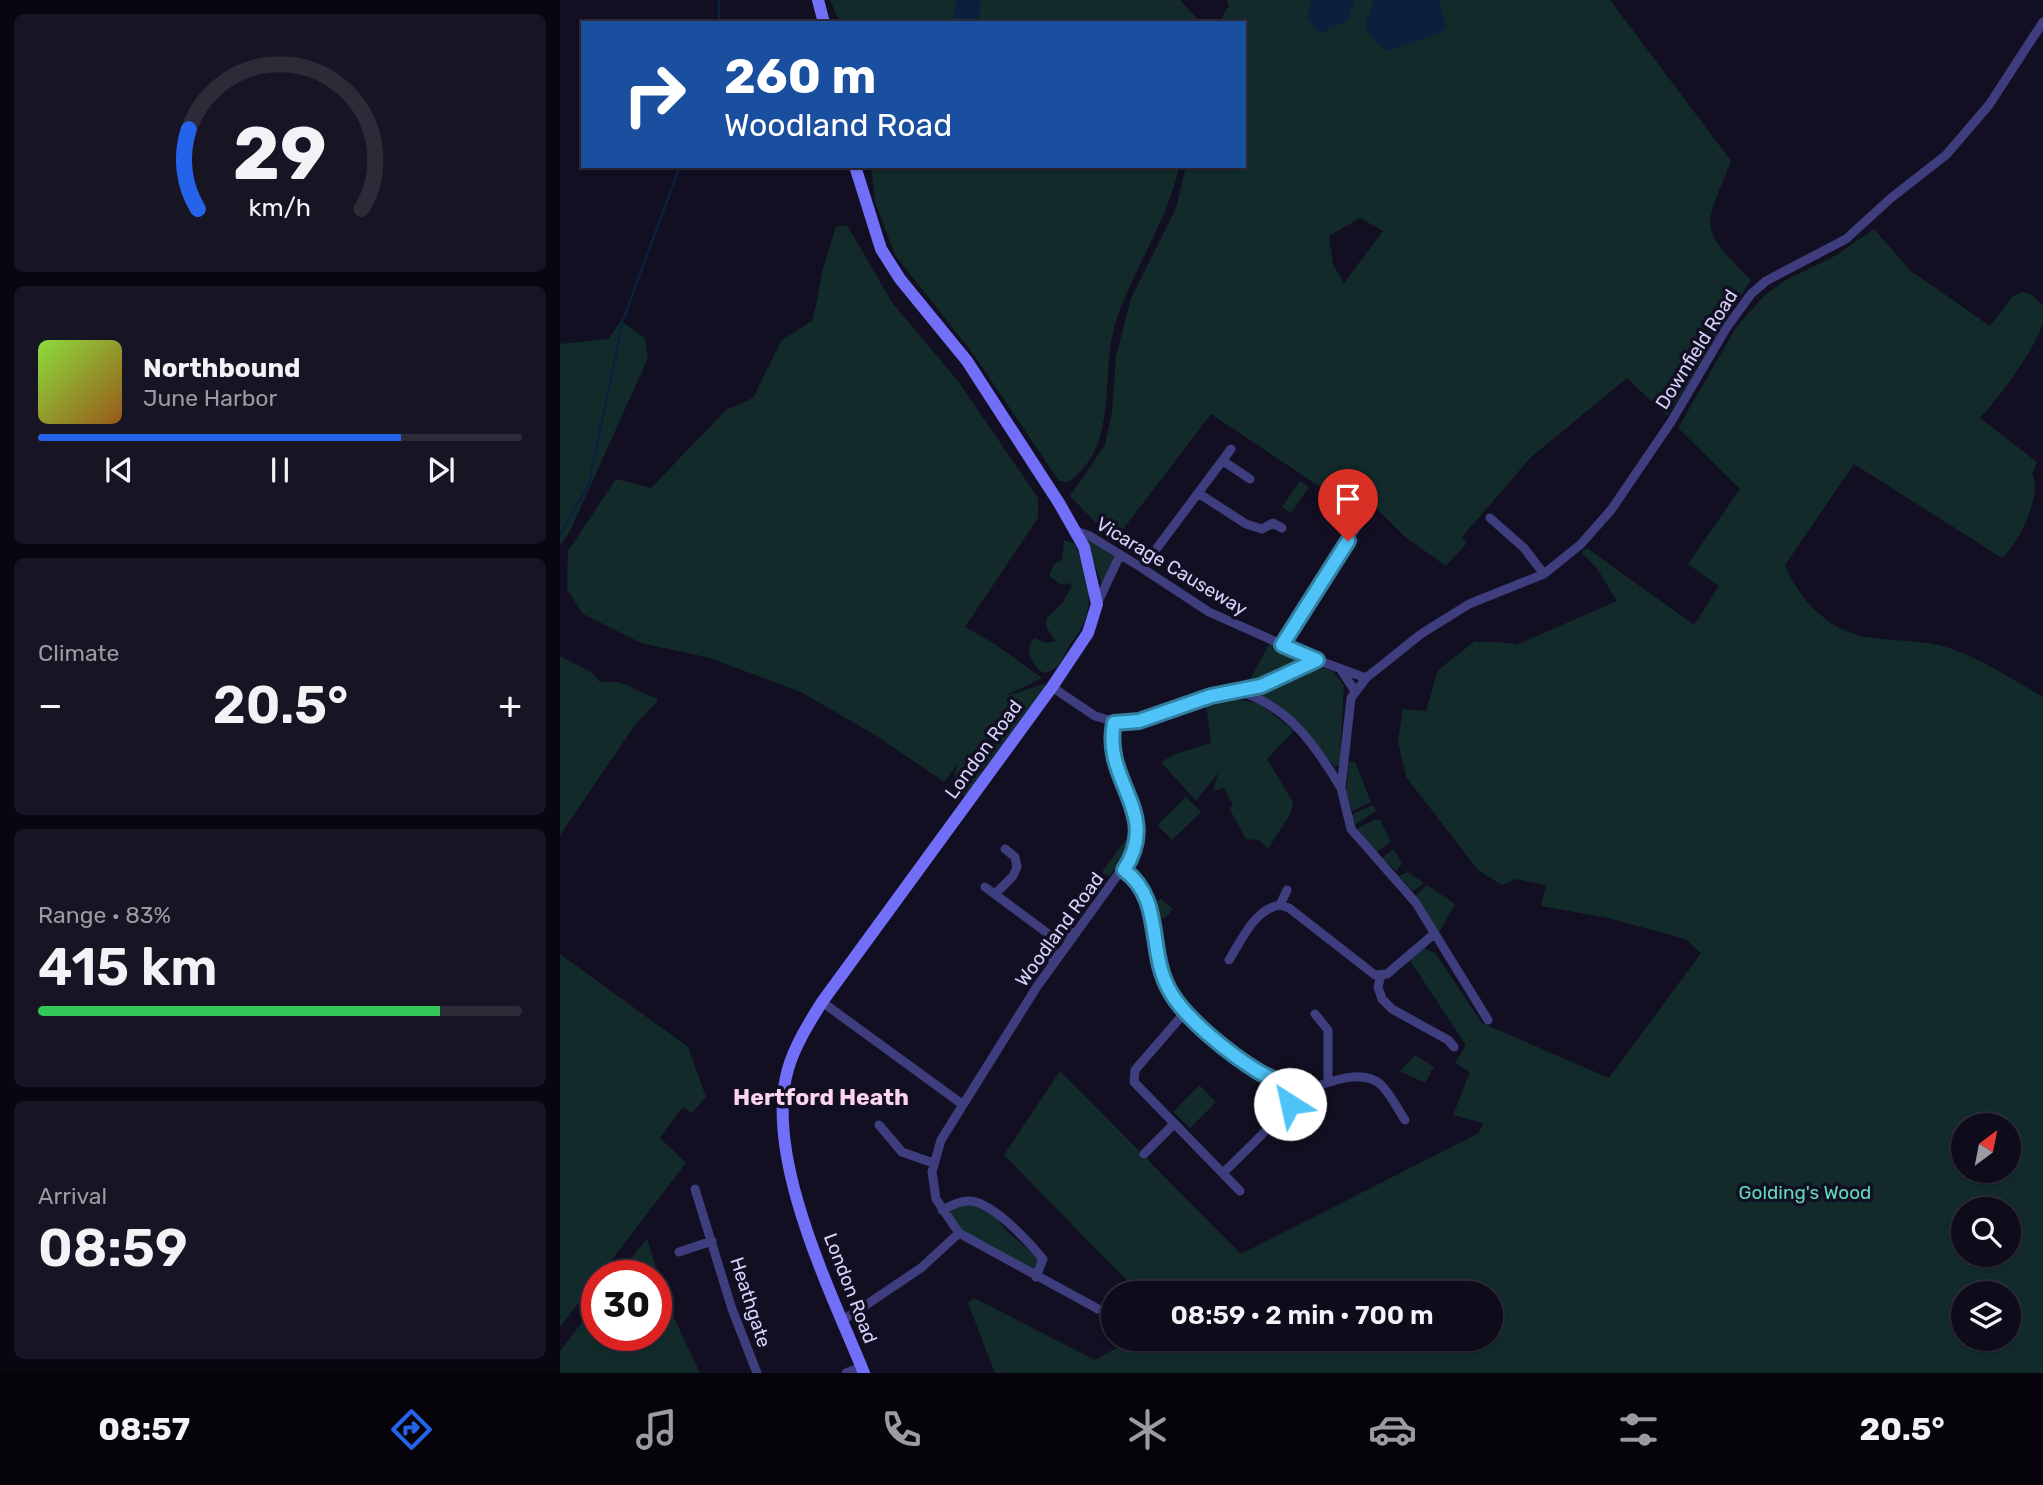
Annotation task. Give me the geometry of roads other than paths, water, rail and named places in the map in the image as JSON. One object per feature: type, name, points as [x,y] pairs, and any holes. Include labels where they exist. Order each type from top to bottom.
[{"type":"main road","points":[[818,0],[823,21]]},
{"type":"main road","name":"London Road","points":[[856,168],[881,248],[900,279],[967,361],[1076,531],[1090,564],[1097,604],[1088,633],[1052,687],[822,1002],[799,1041],[788,1070],[783,1095],[784,1137],[812,1244],[862,1370]]},
{"type":"street","name":"Downfield Road","points":[[1355,691],[1366,678],[1413,640],[1469,604],[1544,575],[1581,544],[1611,510],[1688,396],[1727,327],[1751,294],[1766,281],[1846,239],[1891,198],[1946,155],[1989,105],[2043,22]]},
{"type":"street","points":[[1142,568],[1231,449]]},
{"type":"street","points":[[1223,461],[1250,479]]},
{"type":"street","points":[[1198,493],[1246,524],[1262,529],[1273,523],[1282,528]]},
{"type":"street","points":[[1282,645],[1363,517]]},
{"type":"street","points":[[1490,518],[1524,548],[1544,575]]},
{"type":"street","name":"Vicarage Causeway","points":[[1076,531],[1090,536],[1209,612],[1317,660],[1366,678]]},
{"type":"street","points":[[1097,604],[1120,555]]},
{"type":"street","points":[[1052,687],[1095,716],[1114,723],[1139,721],[1211,696],[1241,692],[1317,660]]},
{"type":"street","points":[[1341,670],[1355,691],[1347,711],[1341,788],[1342,804],[1353,834],[1416,903],[1488,1020]]},
{"type":"street","points":[[1241,692],[1261,700],[1296,723],[1309,736],[1341,788]]},
{"type":"street","name":"Woodland Road","points":[[933,1163],[941,1140],[962,1104],[1053,962],[1124,870],[1135,851],[1139,835],[1137,820],[1113,753],[1114,723]]},
{"type":"street","points":[[995,894],[1017,870],[1017,860],[1005,849]]},
{"type":"street","points":[[1124,870],[1139,883],[1148,899],[1161,972],[1171,993],[1186,1011],[1230,1052],[1262,1074],[1285,1085],[1291,1095]]},
{"type":"street","points":[[985,887],[1054,937]]},
{"type":"street","points":[[1280,905],[1287,890]]},
{"type":"street","points":[[1229,960],[1261,913],[1280,905],[1289,908],[1369,972],[1381,975],[1391,971],[1434,934]]},
{"type":"street","points":[[1054,937],[1077,931]]},
{"type":"street","points":[[1053,962],[1054,937]]},
{"type":"street","points":[[1381,975],[1378,987],[1387,1004],[1454,1048]]},
{"type":"street","points":[[822,1002],[962,1104]]},
{"type":"street","points":[[1186,1011],[1152,1048],[1133,1076],[1136,1086],[1240,1191]]},
{"type":"street","points":[[1315,1014],[1328,1030],[1328,1080]]},
{"type":"street","points":[[1223,1173],[1259,1135],[1284,1114],[1291,1095],[1328,1080],[1372,1079],[1384,1088],[1405,1119]]},
{"type":"street","points":[[1144,1154],[1174,1124]]},
{"type":"street","points":[[879,1125],[902,1153],[933,1163],[933,1189],[942,1210],[959,1233],[1098,1309]]},
{"type":"street","name":"Heathgate","points":[[695,1189],[732,1309],[757,1373]]},
{"type":"street","points":[[942,1210],[964,1201],[978,1202],[990,1208],[1043,1259],[1036,1277]]},
{"type":"street","points":[[842,1321],[921,1268],[959,1233]]},
{"type":"street","name":"Heathgate","points":[[679,1252],[712,1241]]},
{"type":"street","points":[[846,1373],[862,1370]]},
{"type":"water","points":[[956,0],[981,0],[978,21],[953,21]]},
{"type":"water","points":[[1312,0],[1349,0],[1354,3],[1347,21],[1320,33],[1307,19]]},
{"type":"water","points":[[1374,0],[1439,0],[1446,26],[1441,33],[1386,51],[1372,38],[1365,26]]},
{"type":"waterway","points":[[719,0],[719,21]]},
{"type":"waterway","points":[[560,535],[589,484],[623,320],[679,168]]},
{"type":"district","name":"Hertford Heath","points":[[821,1097]]},
{"type":"park label","name":"Golding's Wood","points":[[1805,1192]]}]
